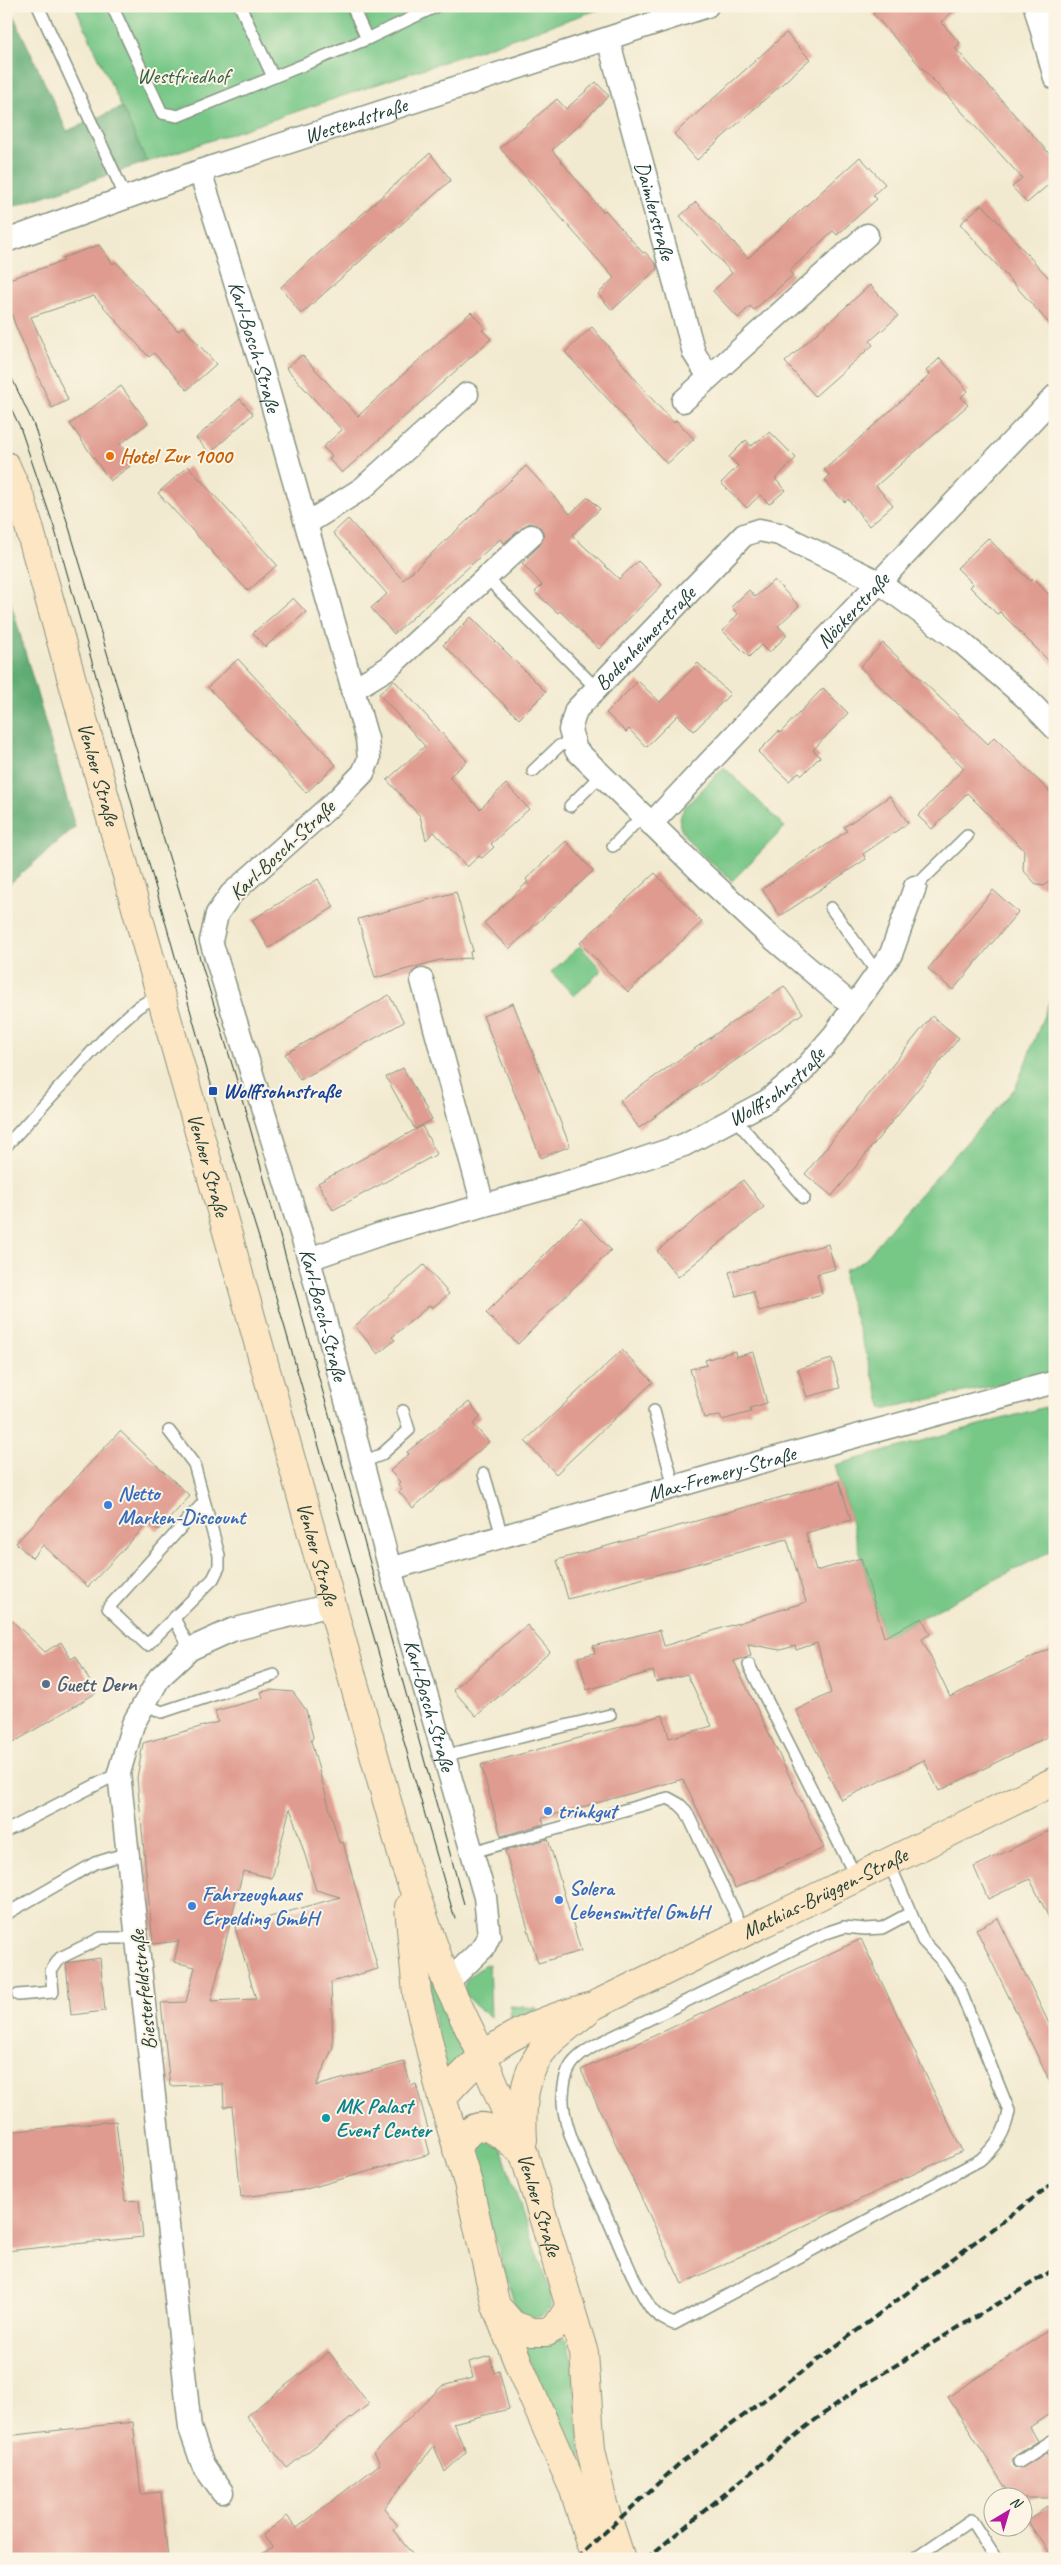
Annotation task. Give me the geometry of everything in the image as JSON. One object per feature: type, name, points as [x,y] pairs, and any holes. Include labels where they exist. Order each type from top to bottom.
[{"type":"main road","name":"Venloer Straße","points":[[6,466],[22,502],[404,1866],[447,1983],[482,2055],[524,2154],[584,2353],[591,2450],[603,2504],[621,2559]]},
{"type":"main road","name":"Mathias-Brüggen-Straße","points":[[442,2098],[462,2073],[482,2055],[507,2038],[555,2016],[593,2006],[1055,1781]]},
{"type":"main road","name":"Venloer Straße","points":[[404,1866],[417,1994],[442,2098],[468,2183],[496,2306],[521,2370],[574,2490],[596,2559]]},
{"type":"main road","name":"Mathias-Brüggen-Straße","points":[[524,2154],[521,2115],[526,2081],[535,2061],[547,2045],[593,2006]]},
{"type":"main road","points":[[457,2150],[463,2136],[471,2129],[480,2126],[491,2128],[505,2136],[524,2154]]},
{"type":"main road","points":[[496,2306],[513,2325],[532,2332],[546,2332],[558,2325],[570,2306]]},
{"type":"street","name":"Westendstraße","points":[[6,241],[200,171],[707,6]]},
{"type":"street","points":[[1034,6],[1055,78]]},
{"type":"street","name":"Daimlerstraße","points":[[608,39],[694,353],[708,377]]},
{"type":"street","name":"Karl-Bosch-Straße","points":[[200,171],[259,356],[367,738],[369,758],[363,773],[338,799],[231,894],[216,914],[211,941],[309,1259],[390,1569],[485,1897],[489,1936],[484,1947],[447,1983]]},
{"type":"street","points":[[683,401],[867,235]]},
{"type":"street","points":[[306,524],[363,488],[467,394]]},
{"type":"street","name":"Nöckerstraße","points":[[647,820],[879,582],[1055,396]]},
{"type":"street","name":"Bodenheimerstraße","points":[[573,740],[570,730],[576,710],[744,535],[759,530],[779,534],[879,582],[960,642],[1026,698],[1055,728]]},
{"type":"street","points":[[352,690],[388,668],[530,536]]},
{"type":"street","points":[[573,740],[576,750],[647,820],[763,930],[854,1007]]},
{"type":"street","name":"Wolffsohnstraße","points":[[309,1259],[381,1234],[600,1173],[675,1148],[735,1119],[766,1101],[802,1072],[834,1035],[891,954],[915,887]]},
{"type":"street","points":[[422,980],[483,1205]]},
{"type":"street","name":"Max-Fremery-Straße","points":[[390,1569],[674,1487],[1055,1382]]},
{"type":"street","name":"Biesterfeldstraße","points":[[222,2492],[203,2466],[190,2428],[119,1773],[132,1724],[159,1678],[190,1649],[232,1630],[330,1605]]},
{"type":"lane","points":[[38,6],[126,198]]},
{"type":"lane","points":[[112,6],[162,114],[178,116],[367,39],[437,6]]},
{"type":"lane","points":[[240,6],[273,77]]},
{"type":"lane","points":[[352,6],[367,39]]},
{"type":"lane","points":[[487,578],[596,688]]},
{"type":"lane","points":[[533,770],[559,746],[573,740]]},
{"type":"lane","points":[[570,806],[601,775]]},
{"type":"lane","points":[[613,846],[647,820]]},
{"type":"lane","name":"Wolffsohnstraße","points":[[915,887],[967,836]]},
{"type":"lane","points":[[831,908],[871,964],[879,971]]},
{"type":"lane","points":[[6,1146],[110,1032],[138,1007],[161,994]]},
{"type":"lane","points":[[735,1119],[804,1198]]},
{"type":"lane","points":[[362,1462],[381,1455],[409,1430],[403,1411]]},
{"type":"lane","points":[[654,1411],[674,1487]]},
{"type":"lane","points":[[169,1432],[194,1464],[219,1555],[219,1567],[213,1580],[147,1645],[108,1608],[204,1502]]},
{"type":"lane","points":[[484,1474],[502,1536]]},
{"type":"lane","points":[[174,1618],[190,1649]]},
{"type":"lane","points":[[749,1665],[856,1877]]},
{"type":"lane","points":[[144,1704],[162,1712],[274,1676]]},
{"type":"lane","points":[[445,1758],[456,1753],[610,1715]]},
{"type":"lane","points":[[6,1831],[119,1773]]},
{"type":"lane","points":[[472,1852],[668,1798],[679,1804],[686,1811],[744,1932]]},
{"type":"lane","points":[[6,1914],[95,1863],[128,1853]]},
{"type":"lane","points":[[888,1862],[923,1941],[942,1961],[958,1985],[1009,2111],[1006,2129],[993,2149],[980,2160],[674,2324],[662,2319],[653,2311],[634,2277],[570,2133],[562,2096],[566,2074],[572,2060],[596,2045],[826,1933],[844,1927],[882,1928],[910,1913]]},
{"type":"lane","points":[[18,1994],[53,1992],[51,1971],[60,1958],[84,1945],[101,1938],[137,1938]]},
{"type":"lane","points":[[1019,2462],[1055,2439]]},
{"type":"lane","points":[[914,2559],[971,2520],[996,2559]]},
{"type":"green space","points":[[6,6],[9,6],[67,131],[122,107],[147,162],[6,209]]},
{"type":"green space","name":"Westfriedhof","points":[[75,6],[609,6],[147,162]]},
{"type":"green space","points":[[6,587],[16,620],[6,628]]},
{"type":"green space","points":[[16,620],[75,827],[6,887],[6,628]]},
{"type":"green space","points":[[724,767],[785,827],[732,881],[688,840],[680,826],[681,816],[685,807]]},
{"type":"green space","points":[[580,946],[602,970],[574,996],[551,972]]},
{"type":"green space","points":[[1055,987],[1055,1373],[883,1409],[844,1282],[845,1270],[865,1260],[897,1220],[1016,1087]]},
{"type":"green space","points":[[1045,1407],[1055,1441],[1055,1549],[884,1637],[835,1465]]},
{"type":"green space","points":[[425,1955],[472,2052],[443,2081]]},
{"type":"green space","points":[[489,1964],[491,2017],[467,1997],[464,1990],[469,1977]]},
{"type":"green space","points":[[510,2006],[537,2008],[538,2012],[511,2020]]},
{"type":"green space","points":[[485,2140],[500,2148],[504,2157],[531,2239],[551,2291],[552,2306],[546,2313],[536,2317],[523,2315],[514,2302],[469,2152],[471,2147]]},
{"type":"green space","points":[[567,2340],[573,2367],[583,2478],[570,2443],[521,2343],[538,2345]]},
{"type":"building","points":[[882,6],[959,6],[941,22],[960,43],[955,48],[1055,160],[1055,179],[1027,203],[1012,187],[1022,178],[873,14]]},
{"type":"building","points":[[786,33],[810,59],[697,160],[674,134]]},
{"type":"building","points":[[596,82],[609,96],[552,150],[603,212],[605,210],[643,253],[645,252],[656,264],[657,269],[612,310],[598,294],[614,278],[500,148],[557,99],[566,109]]},
{"type":"building","points":[[430,153],[451,180],[301,314],[281,287]]},
{"type":"building","points":[[860,157],[885,184],[873,195],[877,199],[837,235],[833,231],[789,271],[793,275],[754,310],[750,306],[738,318],[713,291],[732,273],[680,216],[696,202],[748,258]]},
{"type":"building","points":[[982,204],[1055,285],[1055,330],[960,224]]},
{"type":"building","points":[[99,245],[113,264],[116,262],[178,331],[183,327],[216,364],[187,390],[154,353],[149,357],[94,296],[31,317],[68,400],[52,408],[16,327],[6,298],[6,280],[64,261],[62,258]]},
{"type":"building","points":[[870,285],[898,316],[870,341],[873,345],[815,396],[785,362]]},
{"type":"building","points":[[471,312],[485,328],[482,330],[491,339],[342,473],[329,459],[332,456],[323,447],[342,430],[286,368],[302,355],[358,416]]},
{"type":"building","points":[[592,327],[651,398],[674,423],[676,420],[694,439],[667,464],[565,352]]},
{"type":"building","points":[[940,358],[968,391],[961,397],[968,405],[876,486],[893,505],[869,526],[848,499],[845,502],[832,490],[825,480],[830,475],[824,470],[930,375],[926,371]]},
{"type":"building","points":[[121,386],[148,423],[120,444],[134,463],[110,481],[70,424]]},
{"type":"building","points":[[240,399],[253,414],[210,453],[196,438]]},
{"type":"building","points":[[770,432],[796,458],[775,479],[786,490],[769,504],[760,495],[747,508],[721,483],[738,466],[729,457],[746,440],[751,446]]},
{"type":"building","points":[[188,466],[277,565],[248,591],[158,493]]},
{"type":"building","points":[[526,466],[570,514],[588,497],[600,509],[572,535],[619,579],[638,561],[662,585],[599,649],[560,611],[558,613],[535,592],[542,585],[522,563],[540,545],[544,534],[540,527],[529,523],[504,543],[500,539],[394,634],[371,608],[387,594],[333,533],[348,519],[403,580]]},
{"type":"building","points":[[988,538],[1030,581],[1033,578],[1055,601],[1055,667],[1000,612],[997,614],[970,587],[973,584],[957,568]]},
{"type":"building","points":[[774,580],[799,606],[778,626],[787,635],[769,653],[761,645],[749,657],[723,631],[738,614],[731,607],[749,590],[755,597]]},
{"type":"building","points":[[293,598],[306,612],[265,647],[253,633]]},
{"type":"building","points":[[471,617],[546,692],[519,719],[443,645]]},
{"type":"building","points":[[883,643],[988,744],[994,737],[1055,797],[1055,876],[1044,886],[1037,885],[1023,870],[1024,850],[967,793],[932,829],[918,816],[964,768],[860,667]]},
{"type":"building","points":[[238,659],[336,765],[306,793],[208,687]]},
{"type":"building","points":[[698,663],[730,694],[694,731],[678,715],[646,747],[629,729],[626,732],[606,713],[638,681],[660,702]]},
{"type":"building","points":[[394,680],[467,761],[449,777],[480,809],[506,784],[529,809],[491,844],[494,847],[482,858],[479,856],[467,867],[434,832],[426,840],[420,816],[387,780],[425,746],[379,694]]},
{"type":"building","points":[[823,688],[848,713],[813,750],[820,757],[802,775],[799,772],[789,781],[758,752],[779,731],[780,733]]},
{"type":"building","points":[[890,796],[908,823],[863,854],[866,859],[780,916],[762,889],[847,831],[844,827]]},
{"type":"building","points":[[566,841],[593,871],[509,949],[484,923],[528,882],[526,879]]},
{"type":"building","points":[[655,873],[702,922],[628,992],[580,943]]},
{"type":"building","points":[[318,879],[334,907],[269,948],[252,920]]},
{"type":"building","points":[[993,890],[1018,912],[953,990],[928,969]]},
{"type":"building","points":[[456,892],[473,951],[470,952],[471,958],[440,960],[375,978],[358,919]]},
{"type":"building","points":[[784,986],[803,1013],[639,1128],[620,1101]]},
{"type":"building","points":[[389,995],[404,1022],[300,1080],[285,1054]]},
{"type":"building","points":[[513,1003],[570,1146],[541,1158],[483,1016]]},
{"type":"building","points":[[932,1016],[959,1038],[832,1196],[805,1174]]},
{"type":"building","points":[[403,1068],[432,1120],[415,1129],[386,1077]]},
{"type":"building","points":[[422,1126],[437,1154],[333,1210],[318,1183]]},
{"type":"building","points":[[743,1180],[764,1207],[678,1277],[657,1251]]},
{"type":"building","points":[[581,1218],[611,1250],[518,1344],[486,1313]]},
{"type":"building","points":[[828,1244],[835,1269],[817,1274],[822,1294],[759,1311],[753,1291],[736,1296],[729,1272]]},
{"type":"building","points":[[424,1265],[449,1294],[432,1308],[430,1305],[392,1337],[395,1340],[378,1354],[355,1326]]},
{"type":"building","points":[[622,1350],[653,1382],[556,1474],[525,1441]]},
{"type":"building","points":[[735,1351],[736,1357],[753,1352],[767,1403],[750,1408],[751,1412],[722,1420],[720,1416],[704,1418],[690,1369],[707,1365],[705,1360]]},
{"type":"building","points":[[832,1359],[840,1388],[807,1397],[798,1369]]},
{"type":"building","points":[[469,1402],[481,1417],[473,1424],[489,1442],[413,1508],[399,1492],[402,1489],[398,1484],[400,1482],[390,1471],[409,1454],[407,1452]]},
{"type":"building","name":"Netto Marken-Discount","points":[[120,1431],[190,1496],[158,1531],[148,1523],[88,1587],[43,1545],[32,1558],[16,1543]]},
{"type":"building","points":[[839,1481],[851,1520],[806,1533],[816,1571],[861,1558],[884,1637],[922,1618],[930,1634],[922,1639],[950,1697],[1055,1646],[1055,1733],[939,1791],[924,1760],[841,1800],[796,1710],[831,1693],[817,1643],[796,1650],[795,1646],[780,1650],[748,1644],[751,1656],[734,1661],[824,1848],[735,1888],[683,1779],[542,1818],[544,1824],[501,1836],[481,1765],[663,1715],[669,1738],[712,1726],[687,1674],[656,1682],[653,1671],[587,1690],[578,1657],[595,1653],[593,1646],[660,1630],[664,1646],[806,1602],[787,1539],[568,1599],[557,1560]]},
{"type":"building","name":"Guett Dern","points":[[6,1615],[45,1652],[61,1642],[71,1659],[76,1656],[96,1693],[6,1747]]},
{"type":"building","points":[[527,1625],[550,1652],[476,1716],[453,1690]]},
{"type":"building","points":[[270,1690],[293,1692],[306,1710],[313,1737],[311,1741],[339,1843],[343,1842],[378,1969],[331,1982],[333,2047],[316,2086],[404,2062],[411,2086],[416,2084],[428,2129],[424,2131],[430,2154],[303,2190],[241,2197],[232,2106],[224,2107],[223,2084],[170,2086],[161,2003],[186,2002],[195,1967],[174,1962],[179,1941],[153,1944],[137,1778],[143,1743],[218,1722],[215,1711],[263,1698],[261,1692]],"holes":[[[290,1808],[316,1890],[340,1897],[235,1927],[256,1999],[211,2001],[243,1871],[272,1878]]]},
{"type":"building","points":[[1055,1828],[1055,1930],[1030,1879],[988,1899],[974,1867]]},
{"type":"building","points":[[548,1839],[581,1951],[538,1963],[505,1851]]},
{"type":"building","points":[[998,1918],[1055,2036],[1055,2092],[976,1929]]},
{"type":"building","points":[[861,1939],[962,2151],[682,2284],[581,2070]]},
{"type":"building","points":[[100,1958],[105,2011],[71,2015],[66,1963]]},
{"type":"building","points":[[116,2121],[125,2201],[139,2200],[143,2237],[6,2251],[6,2132]]},
{"type":"building","points":[[1055,2326],[1055,2410],[1030,2427],[1038,2441],[1015,2456],[1012,2462],[1013,2466],[1020,2469],[1046,2453],[1055,2466],[1055,2498],[1034,2498],[1034,2488],[1006,2488],[948,2397]]},
{"type":"building","points":[[329,2352],[369,2404],[287,2468],[246,2416]]},
{"type":"building","points":[[490,2356],[494,2373],[499,2371],[509,2409],[453,2423],[466,2452],[445,2472],[434,2446],[384,2508],[398,2526],[393,2530],[416,2559],[256,2559],[272,2547],[263,2535],[287,2516],[297,2528],[380,2464],[374,2452],[442,2386],[473,2378],[469,2362]]},
{"type":"building","points":[[133,2422],[141,2494],[161,2492],[168,2559],[6,2559],[6,2436]]},
{"type":"building","points":[[1055,2502],[1055,2559],[1053,2559],[1034,2530],[1034,2516]]},
{"type":"tram line","points":[[6,366],[33,423],[67,521],[238,1084],[464,1904]]},
{"type":"tram line","points":[[6,398],[20,427],[54,527],[213,1091],[259,1238],[455,1919]]},
{"type":"railway","points":[[576,2559],[679,2464],[1055,2182]]},
{"type":"railway","points":[[646,2559],[807,2426],[860,2387],[1055,2269]]},
{"type":"place","name":"Hotel Zur 1000","points":[[110,456]]},
{"type":"place","name":"Wolffsohnstraße","points":[[213,1091]]},
{"type":"place","name":"Netto Marken-Discount","points":[[108,1505]]},
{"type":"place","name":"Guett Dern","points":[[46,1684]]},
{"type":"place","name":"trinkgut","points":[[548,1811]]},
{"type":"place","name":"Solera Lebensmittel GmbH","points":[[559,1900]]},
{"type":"place","name":"Fahrzeughaus Erpelding GmbH","points":[[192,1906]]},
{"type":"place","name":"MK Palast Event Center","points":[[326,2118]]}]
